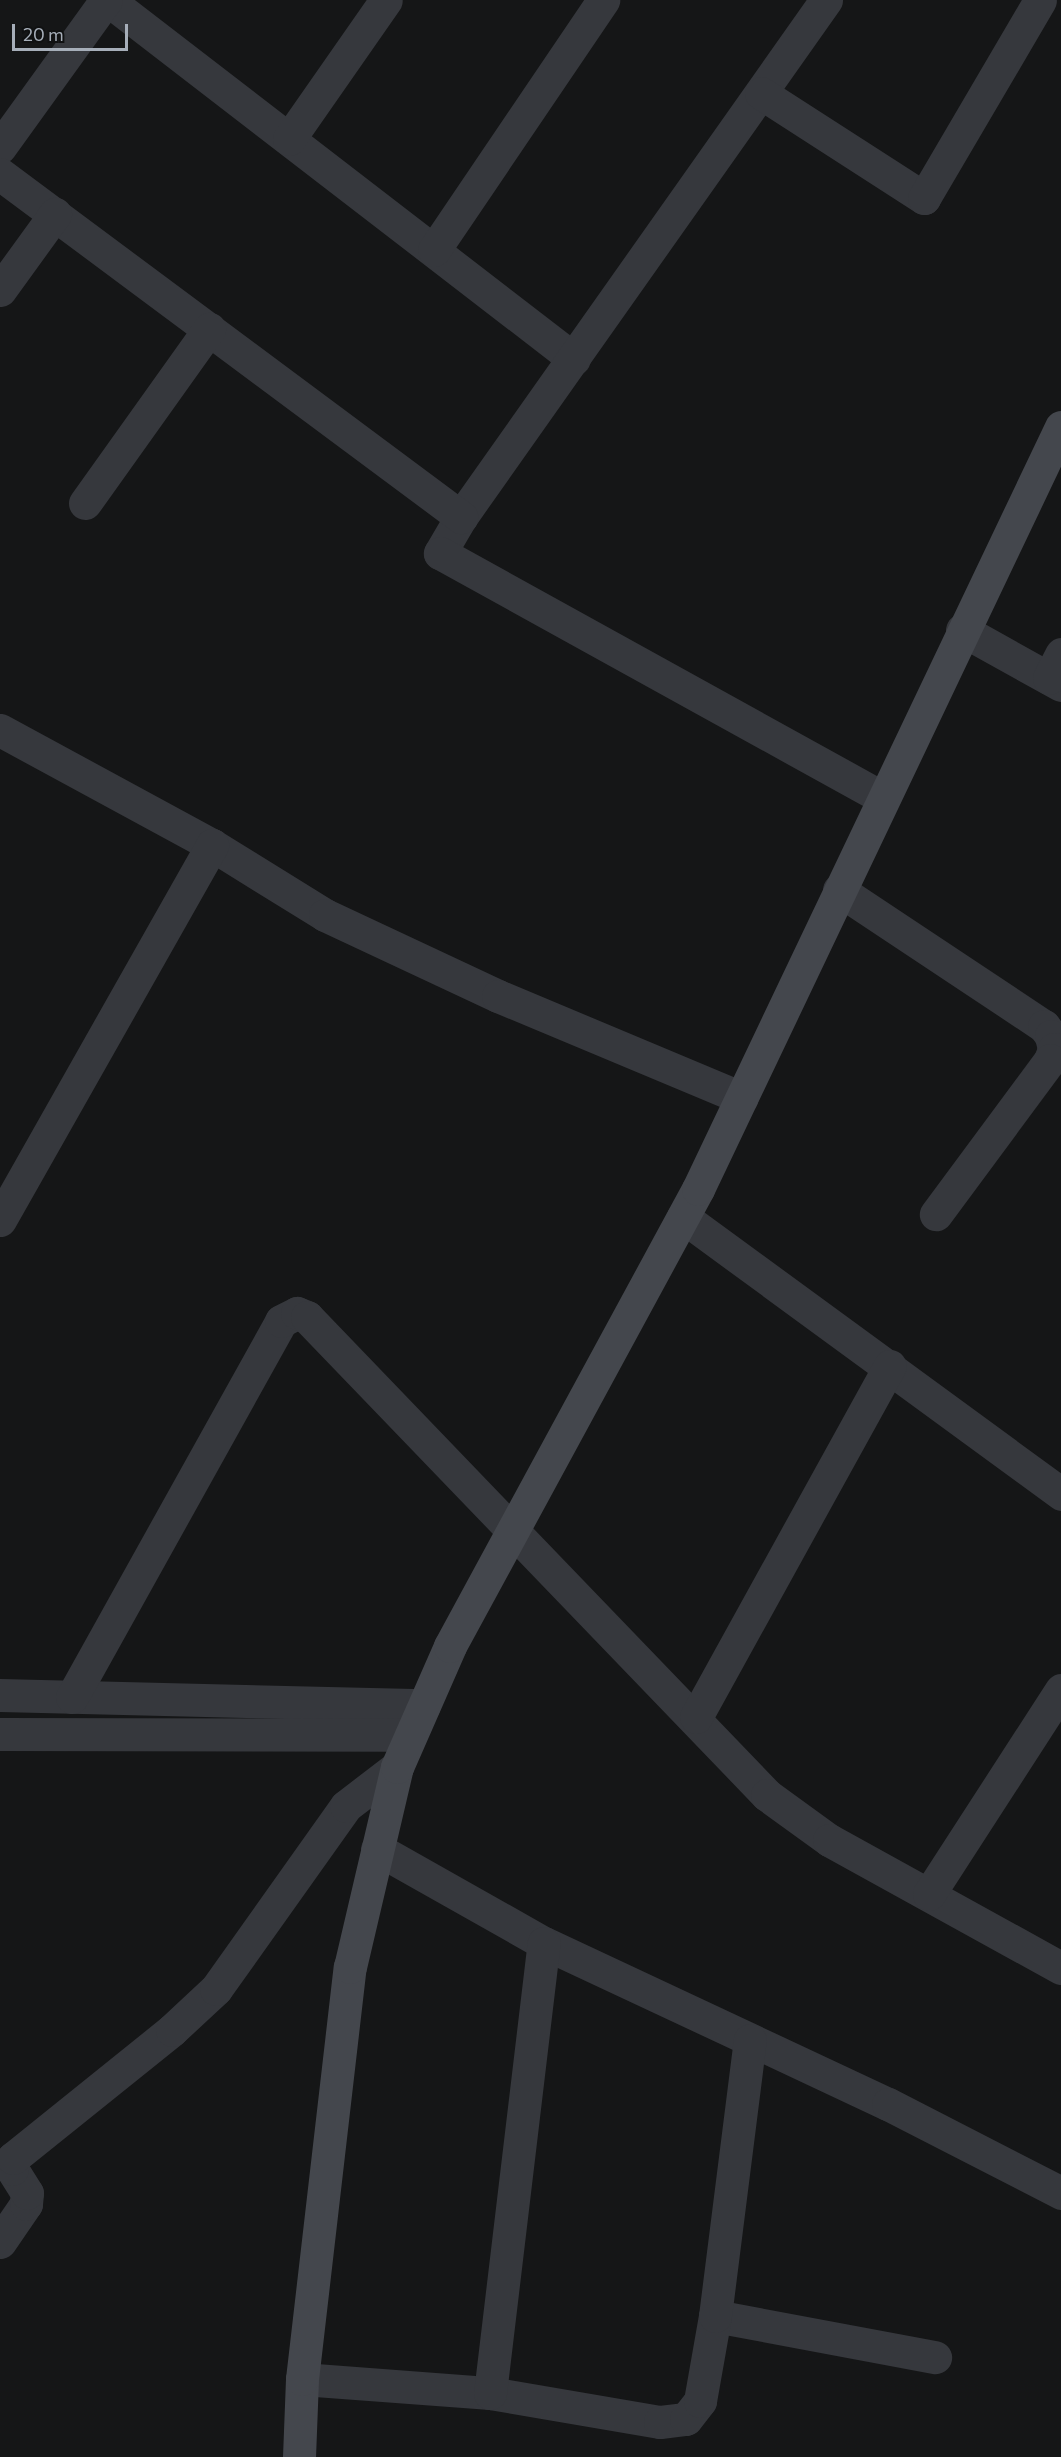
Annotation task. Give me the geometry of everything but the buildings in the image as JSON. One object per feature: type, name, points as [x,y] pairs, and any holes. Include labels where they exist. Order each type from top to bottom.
[{"type":"street","points":[[0,147],[107,0],[574,359]]},
{"type":"street","points":[[289,139],[386,0]]},
{"type":"street","points":[[434,250],[603,0]]},
{"type":"street","points":[[826,0],[460,517],[440,553],[883,798]]},
{"type":"street","points":[[761,93],[924,198],[1040,0]]},
{"type":"street","points":[[0,174],[460,517]]},
{"type":"street","points":[[0,290],[55,214]]},
{"type":"street","points":[[85,503],[209,329]]},
{"type":"street","points":[[299,2457],[302,2379],[350,1967],[397,1767],[450,1646],[683,1217],[742,1098],[962,630],[1058,439]]},
{"type":"street","points":[[962,630],[1057,672]]},
{"type":"street","points":[[4,743],[212,845],[325,915],[400,952],[742,1098]]},
{"type":"street","points":[[0,1220],[212,845]]},
{"type":"street","points":[[839,890],[1044,1026],[1051,1036],[1054,1049],[1050,1060],[936,1214]]},
{"type":"street","points":[[683,1217],[890,1366],[1061,1494]]},
{"type":"street","points":[[72,1697],[282,1321],[289,1314],[307,1317],[512,1532],[696,1717],[767,1795],[829,1840],[1061,1968]]},
{"type":"street","points":[[696,1717],[890,1366]]},
{"type":"street","points":[[929,1894],[1061,1690]]},
{"type":"street","points":[[0,1695],[424,1705]]},
{"type":"street","points":[[0,1734],[411,1735]]},
{"type":"street","points":[[0,2242],[26,2204],[27,2193],[12,2169],[13,2158],[172,2030],[216,1989],[341,1812],[360,1792],[397,1767]]},
{"type":"street","points":[[377,1849],[544,1943],[888,2104],[1061,2193]]},
{"type":"street","points":[[490,2394],[544,1943]]},
{"type":"street","points":[[302,2379],[490,2394],[660,2422],[678,2422],[694,2413],[700,2401],[715,2316],[750,2040]]},
{"type":"street","points":[[715,2316],[935,2357]]}]
